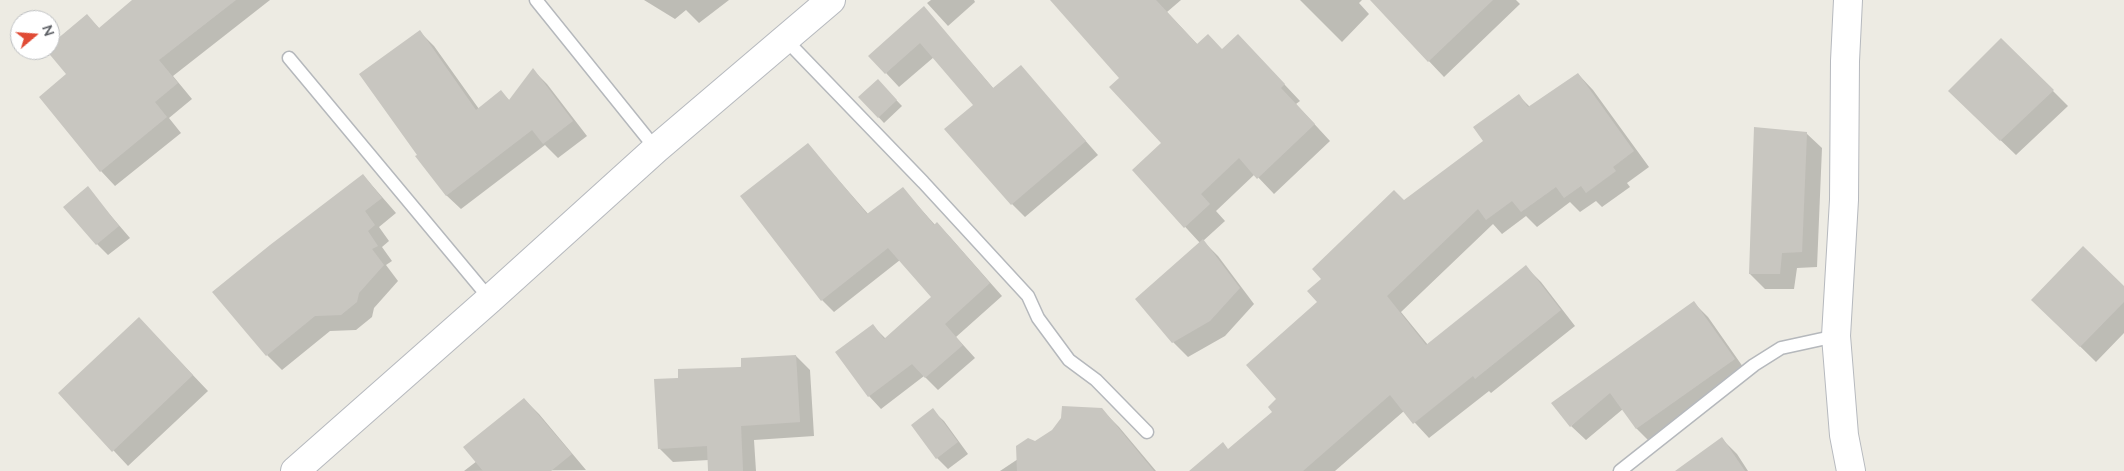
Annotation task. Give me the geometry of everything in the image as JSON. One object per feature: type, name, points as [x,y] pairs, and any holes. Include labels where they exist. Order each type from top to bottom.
[{"type":"main road","points":[[295,471],[656,149],[831,0]]},
{"type":"main road","points":[[1848,0],[1845,61],[1844,200],[1836,336],[1844,435],[1851,471]]},
{"type":"lane","points":[[536,0],[656,149]]},
{"type":"lane","points":[[785,40],[923,182],[1028,296],[1038,318],[1069,360],[1096,380],[1147,432]]},
{"type":"lane","points":[[289,58],[490,299]]},
{"type":"lane","points":[[1620,471],[1754,365],[1781,348],[1836,336]]},
{"type":"building","points":[[132,0],[236,0],[159,60],[178,83],[155,102],[167,117],[100,172],[39,97],[66,74],[54,60],[60,60],[60,37],[87,14],[99,28]]},
{"type":"building","points":[[1050,0],[1156,0],[1197,44],[1208,34],[1222,49],[1238,34],[1285,84],[1281,88],[1315,124],[1257,179],[1239,158],[1201,194],[1210,204],[1184,228],[1132,170],[1161,143],[1109,87],[1119,78]]},
{"type":"building","points":[[1370,0],[1493,0],[1428,62]]},
{"type":"building","points":[[924,6],[993,88],[1021,65],[1086,141],[1011,205],[944,129],[973,105],[920,43],[885,74],[868,56]]},
{"type":"building","points":[[420,30],[476,110],[501,90],[509,100],[533,68],[573,121],[543,144],[532,130],[446,196],[415,156],[417,155],[359,74]]},
{"type":"building","points":[[2001,38],[2054,90],[2000,141],[1948,91]]},
{"type":"building","points":[[1578,73],[1634,151],[1613,167],[1616,171],[1586,193],[1581,186],[1564,198],[1556,187],[1521,212],[1512,201],[1486,220],[1478,209],[1387,296],[1426,345],[1526,265],[1561,310],[1475,379],[1473,376],[1413,424],[1390,395],[1303,471],[1189,471],[1223,442],[1228,449],[1272,412],[1268,407],[1276,399],[1246,365],[1317,302],[1307,291],[1321,279],[1312,269],[1394,190],[1404,200],[1483,141],[1473,127],[1519,94],[1528,107]]},
{"type":"building","points":[[878,79],[897,100],[878,118],[858,97]]},
{"type":"building","points":[[1754,127],[1807,132],[1802,252],[1782,253],[1780,274],[1749,274]]},
{"type":"building","points":[[808,143],[867,214],[903,187],[934,225],[937,222],[990,283],[945,324],[963,345],[925,378],[912,364],[868,397],[835,352],[873,324],[884,339],[931,297],[888,248],[821,301],[740,196]]},
{"type":"building","points":[[363,174],[382,198],[365,211],[375,225],[368,231],[378,246],[372,249],[384,265],[359,293],[357,302],[341,315],[315,316],[266,356],[212,292]]},
{"type":"building","points":[[88,186],[119,226],[96,245],[63,207]]},
{"type":"building","points":[[1203,239],[1240,288],[1210,321],[1172,343],[1135,299]]},
{"type":"building","points":[[2083,246],[2124,286],[2124,302],[2080,347],[2031,300]]},
{"type":"building","points":[[1694,301],[1735,359],[1636,429],[1610,393],[1570,427],[1551,403]]},
{"type":"building","points":[[139,317],[193,375],[112,452],[58,393]]},
{"type":"building","points":[[796,355],[800,422],[741,426],[743,471],[708,471],[707,446],[658,449],[654,379],[678,378],[678,369],[741,367],[741,358]]},
{"type":"building","points":[[524,398],[572,454],[551,471],[483,471],[463,447]]},
{"type":"building","points":[[1062,406],[1102,408],[1154,471],[1017,471],[1016,446],[1028,438],[1035,441],[1052,430],[1061,418]]},
{"type":"building","points":[[933,408],[958,442],[936,459],[911,425]]},
{"type":"building","points":[[1722,437],[1745,471],[1675,471]]}]
